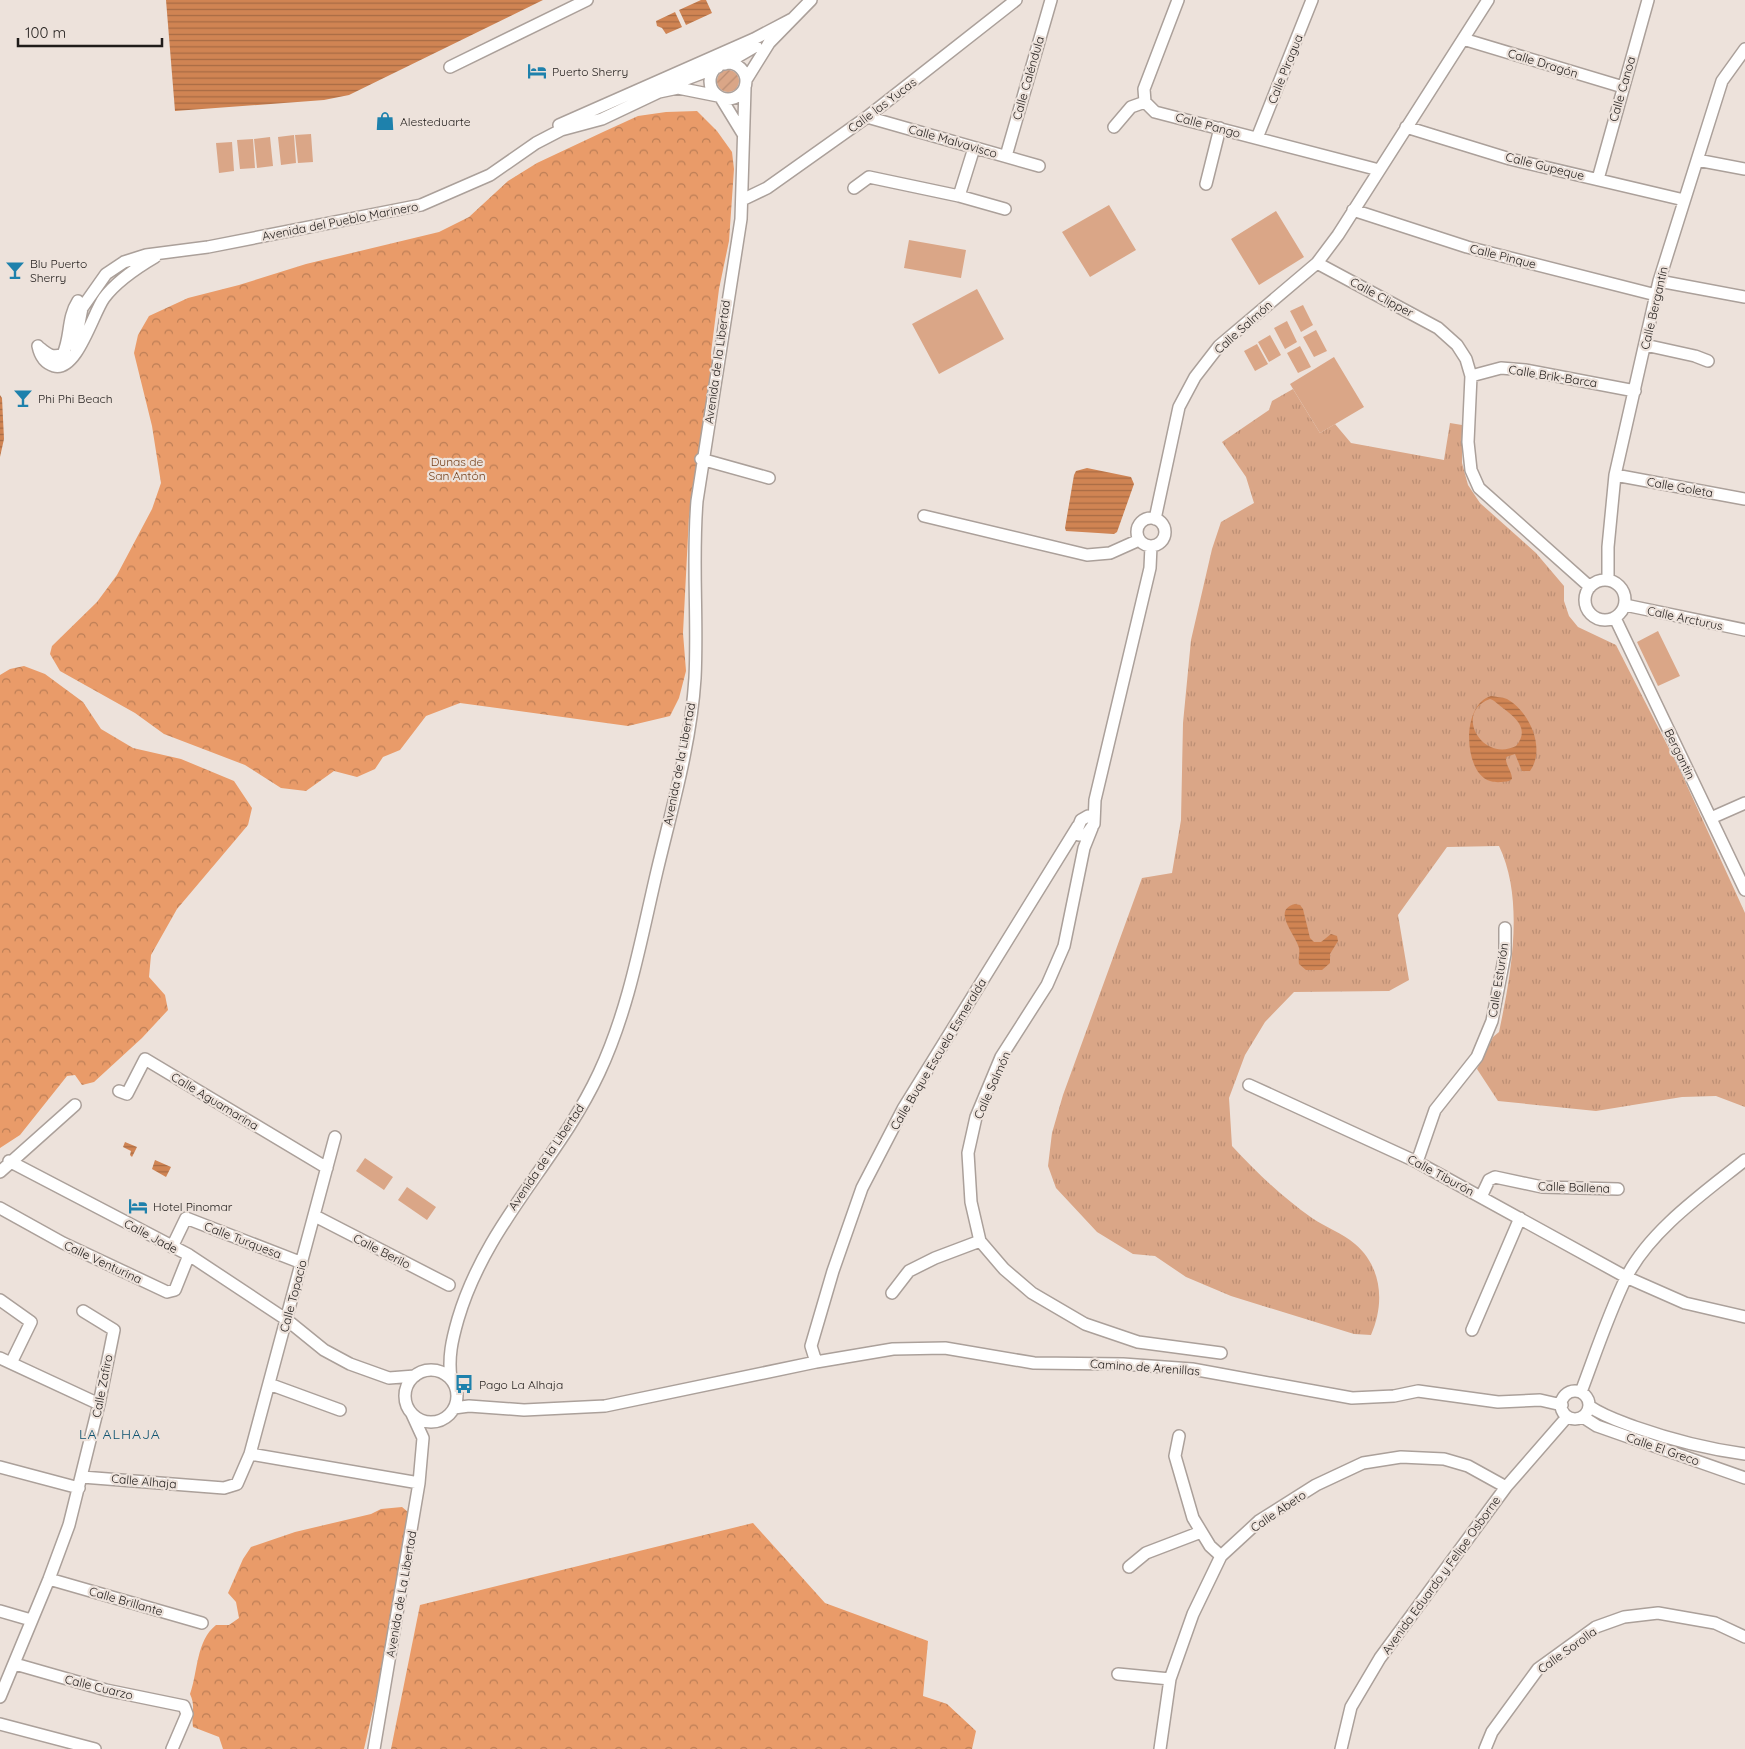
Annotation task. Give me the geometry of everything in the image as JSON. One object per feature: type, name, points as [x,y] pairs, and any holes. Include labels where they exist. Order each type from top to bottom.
[{"type":"street","points":[[450,67],[587,0]]},
{"type":"street","name":"Avenida del Pueblo Marinero","points":[[745,84],[759,55],[811,0]]},
{"type":"street","name":"Calle las Yucas","points":[[742,200],[767,188],[867,117],[1016,0]]},
{"type":"street","name":"Calle Caléndula","points":[[1006,156],[1051,0]]},
{"type":"street","points":[[1114,127],[1131,107],[1145,102],[1144,89],[1178,0]]},
{"type":"street","name":"Calle Piragua","points":[[1257,138],[1312,0]]},
{"type":"street","points":[[1317,263],[1488,0]]},
{"type":"street","name":"Calle Canoa","points":[[1598,179],[1622,87],[1648,0]]},
{"type":"street","name":"Avenida del Pueblo Marinero","points":[[159,255],[144,264],[104,298],[94,315],[85,338],[69,362],[58,367],[49,365],[42,358],[38,346],[47,355],[55,357],[63,354],[75,306],[85,292],[124,262],[146,256],[421,205],[490,175],[568,120],[605,106],[792,19]]},
{"type":"street","name":"Avenida del Pueblo Marinero","points":[[643,88],[681,81],[721,65],[759,44],[777,26]]},
{"type":"street","name":"Calle Dragón","points":[[1463,39],[1622,87]]},
{"type":"street","name":"Calle Bergantín","points":[[1608,580],[1608,547],[1614,475],[1659,282],[1722,81],[1745,49]]},
{"type":"street","points":[[719,97],[735,98],[745,84],[744,74],[736,65],[721,65],[713,72],[710,85],[743,134]]},
{"type":"street","name":"Avenida de la Libertad","points":[[451,1379],[450,1347],[472,1278],[488,1246],[566,1132],[585,1100],[610,1046],[630,988],[690,724],[695,679],[694,528],[702,460],[714,395],[742,200],[745,84]]},
{"type":"street","name":"Avenida del Pueblo Marinero","points":[[536,143],[561,130],[602,119],[668,90],[678,88],[719,97]]},
{"type":"street","name":"Calle Pango","points":[[1145,102],[1155,112],[1379,170]]},
{"type":"street","name":"Calle Malvavisco","points":[[867,117],[1039,166]]},
{"type":"street","name":"Calle Gupeque","points":[[1406,127],[1510,159],[1684,200]]},
{"type":"street","points":[[1206,184],[1220,128]]},
{"type":"street","points":[[959,196],[974,148]]},
{"type":"street","points":[[1696,160],[1745,169]]},
{"type":"street","points":[[854,188],[869,177],[959,196],[1005,209]]},
{"type":"street","name":"Calle Pinque","points":[[1353,210],[1467,247],[1656,295]]},
{"type":"street","name":"Calle Clipper","points":[[1317,263],[1438,328],[1457,345],[1466,359],[1471,376],[1468,442],[1471,470],[1479,488],[1590,587]]},
{"type":"street","name":"Calle Salmón","points":[[1155,519],[1179,407],[1195,377],[1219,346],[1317,263]]},
{"type":"street","name":"Avenida del Pueblo Marinero","points":[[76,351],[76,334],[82,308],[102,278]]},
{"type":"street","points":[[1659,282],[1745,297]]},
{"type":"street","points":[[1645,345],[1708,361]]},
{"type":"street","name":"Calle Brik-Barca","points":[[1471,376],[1501,368],[1525,370],[1635,390]]},
{"type":"street","points":[[702,460],[769,478]]},
{"type":"street","name":"Calle Goleta","points":[[1614,475],[1745,499]]},
{"type":"street","points":[[924,516],[1088,555],[1110,554],[1139,540]]},
{"type":"street","points":[[1139,540],[1137,530],[1142,522],[1155,519],[1162,525],[1164,534],[1160,542],[1151,546]]},
{"type":"street","points":[[1139,540],[1151,546]]},
{"type":"street","points":[[1095,800],[1150,568],[1151,546]]},
{"type":"street","points":[[1601,580],[1608,580],[1620,586],[1624,592],[1625,605],[1615,618],[1602,621],[1591,615],[1587,610],[1585,598],[1590,587],[1601,580]]},
{"type":"street","name":"Calle Arcturus","points":[[1625,605],[1745,630]]},
{"type":"street","name":"Bergantin","points":[[1615,618],[1745,890]]},
{"type":"street","name":"Calle Salmón","points":[[1095,800],[1093,824],[1084,848],[1064,946],[1047,985],[1002,1057],[976,1117],[968,1153],[971,1202],[980,1242],[1004,1269],[1032,1293],[1085,1324],[1138,1342],[1221,1353]]},
{"type":"street","name":"Calle Buque Escuela Esmeralda","points":[[816,1362],[811,1346],[833,1271],[862,1188],[903,1109],[1067,844],[1079,829],[1095,800]]},
{"type":"street","points":[[1711,818],[1745,804]]},
{"type":"street","points":[[1079,829],[1086,835],[1093,824],[1088,816],[1079,829],[1084,848]]},
{"type":"street","name":"Calle Esturión","points":[[1417,1162],[1435,1110],[1477,1057],[1492,1021],[1505,954],[1505,928]]},
{"type":"street","name":"Calle Aguamarina","points":[[119,1091],[127,1094],[145,1059],[327,1168]]},
{"type":"street","name":"Calle Tiburón","points":[[1249,1085],[1417,1162],[1626,1277],[1685,1303],[1745,1317]]},
{"type":"street","points":[[0,1172],[9,1162],[76,1105]]},
{"type":"street","name":"Calle Topacio","points":[[250,1454],[335,1137]]},
{"type":"street","points":[[1581,1392],[1626,1277],[1647,1247],[1687,1207],[1745,1160]]},
{"type":"street","name":"Calle Jade","points":[[9,1162],[189,1255],[287,1320],[324,1350],[350,1364],[389,1378]]},
{"type":"street","name":"Calle Ballena","points":[[1481,1197],[1489,1180],[1496,1177],[1542,1187],[1618,1188]]},
{"type":"street","name":"Calle Venturina","points":[[0,1208],[63,1243],[168,1292],[175,1290],[189,1255]]},
{"type":"street","name":"Calle Berilo","points":[[315,1216],[449,1285]]},
{"type":"street","name":"Calle Turquesa","points":[[172,1247],[186,1218],[302,1263]]},
{"type":"street","points":[[1472,1330],[1520,1218]]},
{"type":"street","points":[[892,1293],[909,1271],[935,1258],[980,1242]]},
{"type":"street","points":[[0,1300],[31,1322],[5,1361],[99,1404]]},
{"type":"street","name":"Calle Zafiro","points":[[81,1482],[114,1330],[83,1311]]},
{"type":"street","name":"Avenida de la Libertad","points":[[426,1370],[437,1363],[450,1347]]},
{"type":"street","name":"Camino de Arenillas","points":[[456,1403],[469,1406],[524,1410],[606,1406],[816,1362],[893,1349],[945,1348],[1034,1363],[1123,1364],[1192,1369],[1352,1398],[1394,1396],[1418,1391],[1498,1402],[1540,1400],[1562,1405]]},
{"type":"street","points":[[406,1400],[407,1386],[415,1376],[426,1370],[444,1373],[455,1384],[456,1403],[423,1438]]},
{"type":"street","points":[[389,1378],[415,1376]]},
{"type":"street","points":[[389,1378],[406,1400],[412,1414],[425,1421],[439,1421]]},
{"type":"street","points":[[269,1384],[340,1410]]},
{"type":"street","points":[[1581,1392],[1568,1394],[1562,1405],[1568,1417],[1572,1419],[1583,1417],[1589,1406]]},
{"type":"street","points":[[1581,1392],[1587,1398],[1589,1406],[1601,1415],[1701,1448],[1745,1454]]},
{"type":"street","name":"Avenida de La Libertad","points":[[374,1749],[419,1483],[423,1438],[412,1414]]},
{"type":"street","name":"Avenida Eduardo y Felipe Osborne","points":[[1341,1749],[1351,1707],[1380,1658],[1506,1487],[1568,1417]]},
{"type":"street","name":"Calle El Greco","points":[[1583,1417],[1597,1426],[1745,1478]]},
{"type":"street","points":[[1179,1436],[1175,1456],[1193,1518],[1210,1546],[1220,1556]]},
{"type":"street","points":[[250,1454],[419,1483]]},
{"type":"street","name":"Calle Alhaja","points":[[0,1467],[81,1482],[224,1488],[237,1484],[250,1454]]},
{"type":"street","name":"Calle Abeto","points":[[1160,1749],[1170,1679],[1193,1614],[1220,1556],[1259,1521],[1316,1485],[1363,1463],[1401,1458],[1444,1459],[1468,1466],[1506,1487]]},
{"type":"street","points":[[0,1696],[49,1579],[69,1525],[81,1482]]},
{"type":"street","points":[[1129,1567],[1146,1553],[1201,1532]]},
{"type":"street","name":"Calle Brillante","points":[[49,1579],[202,1624]]},
{"type":"street","points":[[0,1611],[31,1620]]},
{"type":"street","name":"Calle Sorolla","points":[[1485,1749],[1492,1732],[1538,1669],[1596,1627],[1624,1617],[1658,1613],[1715,1624],[1734,1630],[1745,1637]]},
{"type":"street","name":"Calle Cuarzo","points":[[15,1664],[106,1690],[184,1706],[187,1714],[172,1749]]},
{"type":"street","points":[[1118,1674],[1170,1679]]},
{"type":"street","points":[[0,1724],[95,1749]]},
{"type":"green space","points":[[728,70],[736,73],[739,81],[736,89],[728,92],[720,89],[717,81],[720,73]]},
{"type":"green space","name":"Dunas de San Antón","points":[[697,111],[717,131],[732,152],[734,169],[729,241],[719,289],[711,353],[713,373],[689,516],[683,633],[686,671],[679,698],[670,716],[628,726],[460,703],[426,716],[400,750],[383,757],[375,769],[357,777],[334,771],[306,791],[281,788],[245,765],[164,734],[135,713],[60,671],[50,654],[52,646],[97,602],[117,575],[152,509],[161,483],[152,426],[134,353],[138,335],[149,316],[188,298],[239,285],[306,264],[439,232],[469,217],[508,181],[537,163],[603,132],[638,116],[666,112]]},
{"type":"green space","points":[[311,134],[313,162],[298,163],[295,135]]},
{"type":"green space","points":[[294,135],[296,163],[281,165],[278,137]]},
{"type":"green space","points":[[270,137],[273,166],[257,168],[254,139]]},
{"type":"green space","points":[[253,139],[255,168],[240,169],[237,140]]},
{"type":"green space","points":[[232,142],[234,171],[219,173],[216,143]]},
{"type":"green space","points":[[1109,205],[1136,250],[1090,277],[1062,232]]},
{"type":"green space","points":[[1276,211],[1304,257],[1259,285],[1231,239]]},
{"type":"green space","points":[[909,240],[966,250],[961,278],[904,268]]},
{"type":"green space","points":[[977,289],[1004,339],[939,374],[912,324]]},
{"type":"green space","points":[[1303,305],[1313,325],[1301,332],[1290,311]]},
{"type":"green space","points":[[1287,321],[1297,342],[1285,349],[1274,328]]},
{"type":"green space","points":[[1316,330],[1327,351],[1314,357],[1303,337]]},
{"type":"green space","points":[[1270,335],[1281,355],[1269,362],[1258,342]]},
{"type":"green space","points":[[1257,344],[1268,364],[1255,371],[1244,351]]},
{"type":"green space","points":[[1300,346],[1311,367],[1298,373],[1287,353]]},
{"type":"green space","points":[[1334,357],[1364,407],[1320,433],[1290,384]]},
{"type":"green space","points":[[1293,389],[1320,433],[1335,424],[1351,443],[1444,460],[1450,423],[1462,425],[1462,463],[1468,485],[1480,503],[1536,553],[1564,586],[1564,601],[1569,616],[1578,627],[1616,645],[1679,768],[1745,913],[1745,1107],[1716,1096],[1682,1097],[1596,1111],[1498,1101],[1477,1069],[1493,1037],[1499,1032],[1511,962],[1514,914],[1512,890],[1507,867],[1499,846],[1447,847],[1398,915],[1409,980],[1389,991],[1294,992],[1265,1022],[1245,1055],[1229,1098],[1232,1146],[1290,1202],[1312,1218],[1350,1240],[1364,1253],[1376,1274],[1378,1286],[1378,1311],[1371,1335],[1354,1334],[1231,1296],[1186,1277],[1155,1256],[1133,1254],[1097,1232],[1056,1188],[1048,1166],[1052,1133],[1063,1095],[1142,878],[1172,873],[1181,820],[1183,723],[1191,640],[1212,549],[1221,522],[1254,503],[1246,477],[1222,442],[1269,410],[1272,401]]},
{"type":"green space","points":[[1658,631],[1680,676],[1658,686],[1637,642]]},
{"type":"green space","points":[[24,666],[45,674],[83,702],[101,729],[133,748],[181,759],[234,781],[252,808],[248,825],[177,909],[151,955],[149,977],[165,995],[168,1010],[142,1038],[94,1082],[82,1085],[75,1075],[67,1076],[20,1135],[0,1148],[0,675],[10,669]]},
{"type":"green space","points":[[365,1158],[393,1177],[384,1190],[356,1171]]},
{"type":"green space","points":[[407,1187],[436,1207],[427,1220],[398,1200]]},
{"type":"green space","points":[[402,1507],[408,1512],[401,1572],[364,1749],[223,1749],[219,1737],[193,1727],[193,1703],[190,1694],[198,1657],[205,1639],[216,1625],[229,1625],[239,1618],[236,1602],[228,1593],[243,1559],[251,1547],[295,1532],[371,1514],[381,1509]]},
{"type":"green space","points":[[753,1523],[825,1603],[928,1641],[923,1696],[947,1704],[976,1731],[972,1749],[391,1749],[420,1605]]},
{"type":"shaded area","points":[[166,0],[543,0],[349,95],[324,100],[175,111]]},
{"type":"shaded area","points":[[701,0],[706,0],[712,13],[686,25],[679,10]]},
{"type":"shaded area","points":[[675,12],[682,27],[666,34],[662,28],[657,26],[656,21]]},
{"type":"shaded area","points":[[0,395],[2,398],[4,439],[0,457]]},
{"type":"shaded area","points":[[1087,468],[1131,477],[1134,484],[1117,532],[1114,534],[1066,531],[1074,475],[1076,471]]},
{"type":"shaded area","points":[[1491,696],[1505,698],[1523,713],[1529,722],[1536,742],[1535,762],[1530,771],[1522,771],[1515,754],[1506,757],[1512,776],[1512,779],[1509,781],[1492,782],[1481,776],[1475,766],[1469,739],[1470,725],[1474,712],[1481,702]],"holes":[[[1490,699],[1520,724],[1522,734],[1516,746],[1504,749],[1492,748],[1476,734],[1473,724],[1474,714],[1479,705]]]},
{"type":"shaded area","points":[[1295,904],[1300,905],[1303,909],[1310,938],[1314,942],[1321,942],[1331,934],[1337,936],[1338,941],[1330,954],[1330,963],[1322,970],[1306,970],[1299,964],[1299,948],[1285,917],[1288,907]]},
{"type":"shaded area","points":[[125,1142],[137,1147],[132,1157],[130,1155],[131,1151],[123,1147]]},
{"type":"shaded area","points":[[155,1160],[171,1167],[166,1177],[152,1169]]},
{"type":"place","name":"Puerto Sherry","points":[[537,71]]},
{"type":"place","name":"Alesteduarte","points":[[385,121]]},
{"type":"place","name":"Blu Puerto Sherry","points":[[15,270]]},
{"type":"place","name":"Phi Phi Beach","points":[[23,398]]},
{"type":"place","name":"Hotel Pinomar","points":[[138,1206]]},
{"type":"place","name":"Pago La Alhaja","points":[[464,1384]]},
{"type":"district","name":"LA ALHAJA","points":[[120,1434]]}]
